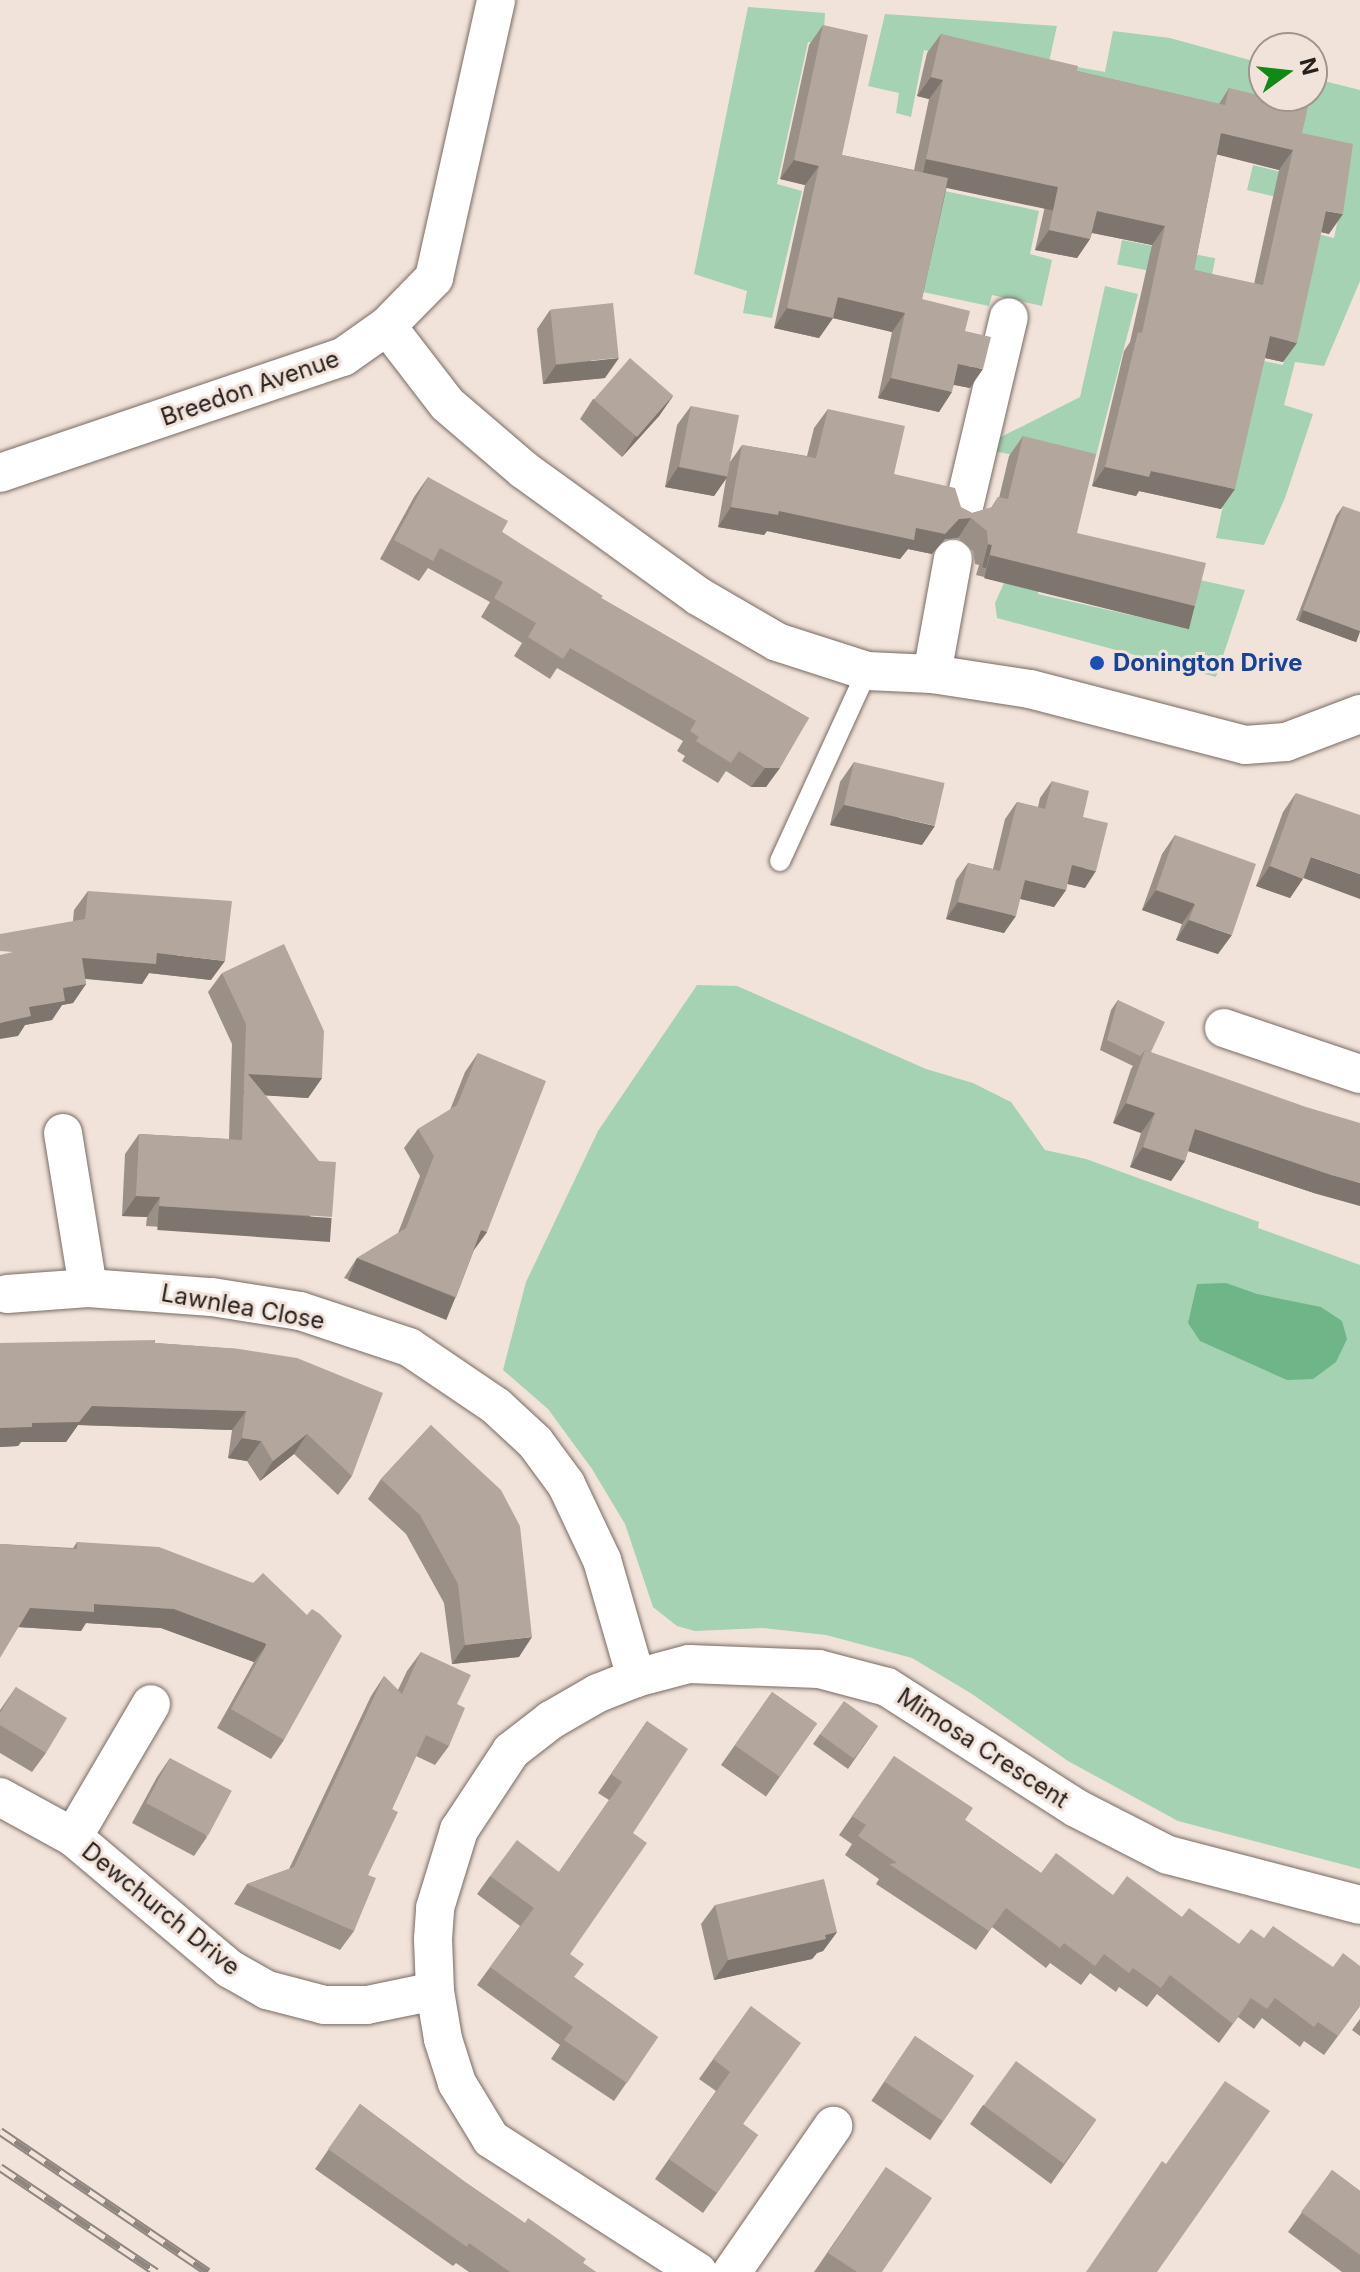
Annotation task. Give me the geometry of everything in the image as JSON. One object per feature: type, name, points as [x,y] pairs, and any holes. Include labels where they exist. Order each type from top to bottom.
[{"type":"street","name":"Breedon Avenue","points":[[0,473],[343,357],[387,326],[434,278],[496,0]]},
{"type":"street","points":[[963,511],[1009,317]]},
{"type":"street","points":[[387,326],[447,404],[524,470],[698,596],[777,642],[867,671],[932,674],[1030,689],[1245,745],[1286,742],[1360,714]]},
{"type":"street","points":[[932,674],[953,559]]},
{"type":"street","points":[[1224,1028],[1360,1074]]},
{"type":"street","points":[[63,1133],[88,1288]]},
{"type":"street","name":"Lawnlea Close","points":[[7,1294],[88,1288],[166,1291],[300,1311],[409,1347],[484,1398],[535,1442],[566,1484],[602,1560],[636,1678]]},
{"type":"street","name":"Mimosa Crescent","points":[[698,2272],[491,2139],[457,2083],[443,2039],[435,1991],[435,1908],[459,1830],[487,1783],[511,1751],[551,1720],[598,1693],[636,1678],[689,1664],[819,1669],[887,1687],[1076,1808],[1168,1855],[1360,1905]]},
{"type":"street","name":"Dewchurch Drive","points":[[73,1837],[151,1704]]},
{"type":"street","name":"Dewchurch Drive","points":[[0,1797],[73,1837],[230,1969],[267,1990],[324,2005],[367,2005],[435,1991]]},
{"type":"street","points":[[732,2272],[833,2126]]},
{"type":"lane","points":[[780,861],[867,671]]},
{"type":"green space","points":[[748,7],[825,13],[823,45],[808,42],[777,184],[802,191],[772,318],[743,313],[747,291],[694,274]]},
{"type":"green space","points":[[885,14],[1057,26],[1049,62],[1105,72],[1113,31],[1170,38],[1248,60],[1248,112],[1328,112],[1328,82],[1360,90],[1360,281],[1324,366],[1295,362],[1284,405],[1313,414],[1285,498],[1264,545],[1216,538],[1255,359],[1283,365],[1314,233],[1334,238],[1350,161],[1292,201],[1247,190],[1253,165],[1285,173],[1209,119],[924,50],[911,117],[896,113],[899,93],[868,86]]},
{"type":"green space","points":[[940,190],[1039,211],[1030,254],[1052,260],[1042,306],[992,295],[989,306],[918,291]]},
{"type":"green space","points":[[1122,240],[1215,258],[1210,283],[1117,265]]},
{"type":"green space","points":[[1105,286],[1138,294],[1092,471],[994,451],[997,439],[1080,397]]},
{"type":"green space","points":[[1200,580],[1245,590],[1216,677],[997,618],[995,603],[1004,583],[1038,591],[1038,594],[1187,628]]},
{"type":"green space","points":[[697,985],[737,986],[926,1069],[973,1083],[1011,1102],[1045,1150],[1086,1159],[1259,1222],[1258,1228],[1360,1265],[1360,1869],[1178,1821],[1068,1761],[972,1694],[912,1658],[826,1635],[763,1628],[695,1631],[677,1626],[653,1607],[625,1524],[592,1469],[548,1409],[503,1370],[526,1282],[598,1131]]},
{"type":"green space","points":[[1226,1283],[1257,1294],[1321,1307],[1342,1321],[1347,1339],[1336,1362],[1313,1379],[1287,1380],[1200,1341],[1188,1323],[1197,1284]]},
{"type":"building","points":[[823,25],[868,35],[842,155],[948,178],[922,299],[970,311],[965,331],[991,337],[983,369],[958,364],[952,392],[891,378],[905,313],[838,297],[833,318],[787,308],[819,166],[794,160]]},
{"type":"building","points":[[941,34],[1078,66],[1077,71],[1225,105],[1229,88],[1248,93],[1248,112],[1307,112],[1302,133],[1353,144],[1343,214],[1326,211],[1297,343],[1270,336],[1235,489],[1151,471],[1149,477],[1105,467],[1138,332],[1142,333],[1165,226],[1097,211],[1090,239],[1049,230],[1058,187],[926,159],[943,80],[931,77]],"holes":[[[1221,133],[1293,150],[1263,285],[1194,270]]]},
{"type":"building","points":[[613,303],[619,358],[556,364],[550,310]]},
{"type":"building","points":[[630,358],[673,395],[637,437],[594,400]]},
{"type":"building","points":[[691,406],[739,415],[727,476],[679,467]]},
{"type":"building","points":[[828,409],[905,426],[894,474],[955,488],[961,507],[972,513],[992,507],[998,497],[1008,499],[1023,436],[1096,454],[1077,533],[1206,563],[1195,606],[990,555],[992,545],[988,544],[987,531],[971,518],[959,519],[945,534],[916,528],[914,540],[779,511],[778,515],[731,507],[742,445],[816,458]]},
{"type":"building","points":[[428,477],[508,521],[502,532],[603,596],[601,598],[809,718],[780,768],[765,768],[739,751],[731,763],[696,741],[699,737],[690,731],[696,721],[570,648],[563,659],[528,637],[536,623],[494,598],[503,582],[440,548],[433,561],[394,540]]},
{"type":"building","points":[[1343,506],[1360,512],[1360,631],[1303,610]]},
{"type":"building","points":[[854,762],[945,783],[935,826],[844,805]]},
{"type":"building","points":[[1052,781],[1089,791],[1083,817],[1108,823],[1096,871],[1072,865],[1066,890],[1025,880],[1016,916],[958,902],[968,863],[1000,871],[1017,802],[1045,809]]},
{"type":"building","points":[[1296,793],[1360,815],[1360,874],[1311,857],[1303,879],[1270,866]]},
{"type":"building","points":[[1175,835],[1256,864],[1232,935],[1189,920],[1195,904],[1156,890]]},
{"type":"building","points":[[88,891],[232,901],[225,961],[157,953],[156,964],[82,958],[86,984],[63,988],[65,1001],[29,1007],[31,1016],[0,1023],[0,955],[13,952],[0,951],[0,934],[85,919]]},
{"type":"building","points":[[284,944],[324,1031],[322,1078],[248,1074],[319,1161],[336,1162],[332,1217],[159,1206],[160,1197],[136,1196],[139,1134],[242,1140],[246,1024],[222,973]]},
{"type":"building","points":[[1118,1000],[1165,1022],[1151,1052],[1145,1050],[1140,1056],[1107,1040]]},
{"type":"building","points":[[1145,1050],[1360,1123],[1360,1183],[1195,1129],[1185,1161],[1143,1147],[1155,1113],[1126,1103]]},
{"type":"building","points":[[478,1053],[546,1081],[487,1232],[481,1230],[456,1297],[357,1258],[406,1228],[434,1156],[418,1129],[457,1105]]},
{"type":"building","points":[[155,1340],[155,1343],[239,1349],[297,1358],[383,1393],[352,1476],[307,1434],[273,1461],[261,1441],[242,1438],[246,1411],[92,1406],[79,1422],[32,1423],[32,1427],[0,1428],[0,1343]]},
{"type":"building","points":[[431,1425],[501,1490],[520,1526],[532,1637],[465,1645],[458,1584],[420,1515],[381,1479]]},
{"type":"building","points":[[77,1542],[159,1547],[253,1583],[263,1573],[307,1615],[312,1609],[320,1614],[342,1636],[284,1740],[231,1709],[267,1644],[174,1609],[94,1604],[94,1612],[30,1608],[0,1658],[0,1544],[77,1549]]},
{"type":"building","points":[[421,1652],[471,1675],[457,1704],[465,1708],[449,1746],[426,1735],[392,1809],[398,1812],[368,1875],[376,1878],[354,1931],[247,1884],[294,1867],[384,1676],[402,1694]]},
{"type":"building","points":[[16,1687],[67,1718],[46,1753],[0,1725],[0,1713]]},
{"type":"building","points":[[772,1692],[817,1724],[780,1777],[735,1745]]},
{"type":"building","points":[[844,1701],[878,1726],[854,1759],[820,1734]]},
{"type":"building","points":[[647,1721],[688,1749],[633,1833],[647,1843],[570,1954],[584,1964],[574,1977],[658,2037],[627,2083],[564,2040],[573,2027],[490,1967],[534,1908],[490,1876],[517,1840],[559,1872],[622,1782],[611,1774]]},
{"type":"building","points":[[894,1756],[973,1808],[965,1820],[1041,1873],[1056,1853],[1113,1895],[1127,1876],[1182,1917],[1189,1908],[1239,1944],[1251,1929],[1264,1938],[1273,1926],[1333,1967],[1343,1953],[1360,1966],[1360,2005],[1338,2036],[1318,2022],[1314,2027],[1275,1998],[1267,2009],[1251,1998],[1233,2024],[1170,1975],[1161,1988],[1133,1968],[1129,1973],[1104,1954],[1095,1966],[1064,1943],[1060,1948],[1006,1908],[989,1931],[889,1864],[897,1863],[858,1836],[866,1825],[852,1816]]},
{"type":"building","points":[[170,1758],[232,1791],[208,1836],[146,1803]]},
{"type":"building","points":[[824,1879],[837,1932],[825,1935],[826,1939],[728,1960],[715,1905]]},
{"type":"building","points":[[751,2006],[801,2043],[743,2124],[758,2135],[717,2193],[669,2159],[730,2072],[713,2059]]},
{"type":"building","points":[[915,2036],[974,2076],[943,2121],[884,2082]]},
{"type":"building","points":[[1016,2061],[1096,2119],[1064,2164],[984,2105]]},
{"type":"building","points":[[1225,2081],[1270,2111],[1157,2272],[1086,2272],[1162,2161],[1166,2164]]},
{"type":"building","points":[[360,2104],[525,2223],[528,2218],[558,2239],[586,2259],[583,2263],[596,2272],[510,2272],[469,2243],[467,2247],[328,2149]]},
{"type":"building","points":[[886,2167],[932,2198],[882,2272],[857,2272],[828,2253]]},
{"type":"building","points":[[1332,2170],[1360,2191],[1360,2255],[1301,2212]]},
{"type":"railway","points":[[0,2131],[208,2272]]},
{"type":"railway","points":[[0,2167],[156,2272]]},
{"type":"place","name":"Donington Drive","points":[[1097,663]]}]
